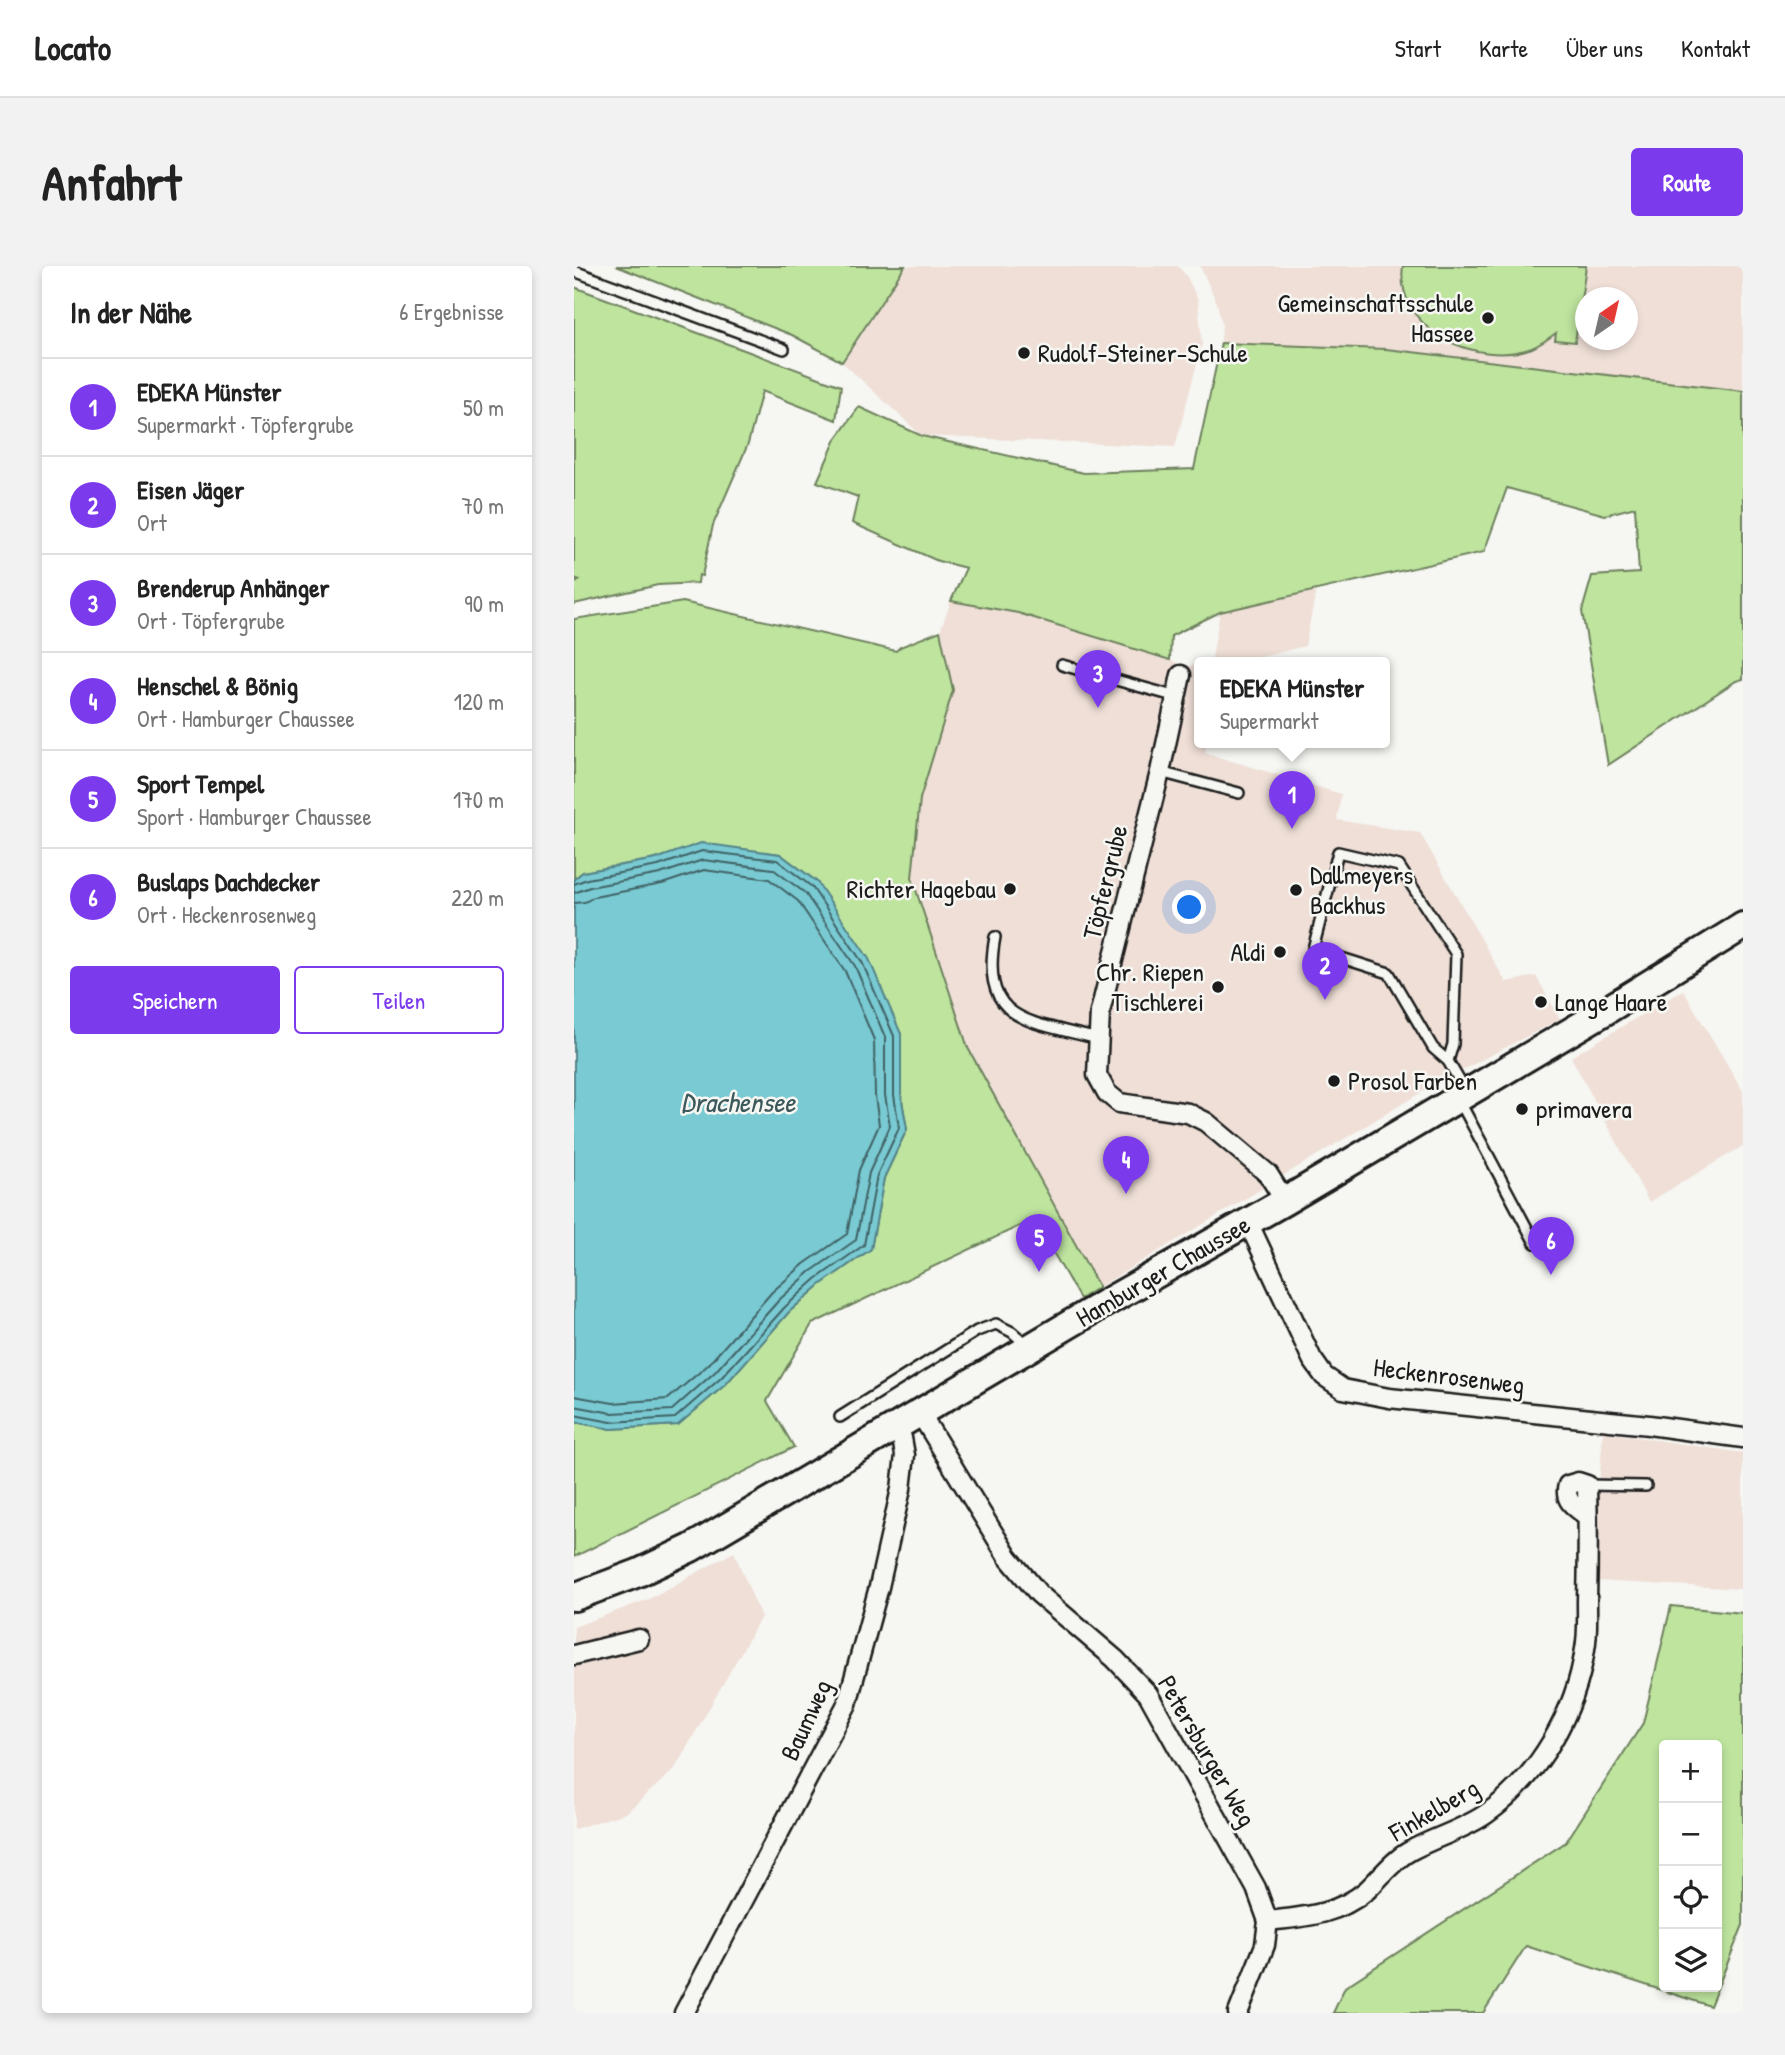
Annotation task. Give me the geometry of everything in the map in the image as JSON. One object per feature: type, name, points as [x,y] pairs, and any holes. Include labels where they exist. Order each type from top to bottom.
[{"type":"main road","name":"Hamburger Chaussee","points":[[574,1597],[638,1573],[691,1548],[1107,1302],[1285,1201],[1743,926]]},
{"type":"street","name":"Töpfergrube","points":[[1181,674],[1160,772],[1100,1012],[1097,1075],[1107,1093],[1119,1103],[1188,1113],[1206,1122],[1268,1174],[1285,1201]]},
{"type":"street","name":"Heckenrosenweg","points":[[1248,1222],[1312,1359],[1324,1376],[1343,1389],[1389,1398],[1649,1425],[1743,1438]]},
{"type":"street","name":"Petersburger Weg","points":[[920,1413],[1008,1557],[1039,1594],[1115,1659],[1148,1694],[1256,1888],[1268,1921]]},
{"type":"street","name":"Baumweg","points":[[692,2010],[847,1704],[879,1587],[901,1489],[905,1455],[897,1427]]},
{"type":"street","name":"Finkelberg","points":[[1268,1921],[1315,1916],[1356,1899],[1409,1851],[1460,1829],[1487,1813],[1530,1772],[1545,1752],[1571,1703],[1583,1666],[1586,1646],[1587,1485]]},
{"type":"street","points":[[574,1655],[639,1639]]},
{"type":"street","points":[[1238,2013],[1265,1945],[1268,1921]]},
{"type":"lane","points":[[574,271],[784,349]]},
{"type":"lane","points":[[1062,665],[1177,698]]},
{"type":"lane","points":[[1160,772],[1239,793]]},
{"type":"lane","points":[[1448,1061],[1453,1044],[1456,954],[1399,866],[1338,852],[1313,949],[1389,974],[1433,1048],[1448,1061],[1462,1096],[1535,1243]]},
{"type":"lane","points":[[995,937],[991,976],[993,986],[1004,1006],[1021,1018],[1098,1039]]},
{"type":"lane","points":[[840,1417],[977,1331],[996,1324],[1012,1332],[1031,1348]]},
{"type":"lane","points":[[1587,1485],[1646,1486]]},
{"type":"shaded area","name":"Rudolf-Steiner-Schule","points":[[905,266],[1178,266],[1187,277],[1198,300],[1202,344],[1175,447],[922,436],[842,362]]},
{"type":"shaded area","name":"Gemeinschaftsschule Hassee","points":[[1200,266],[1743,266],[1743,391],[1386,349],[1221,343],[1222,324],[1217,303]]},
{"type":"shaded area","points":[[1316,591],[1305,646],[1261,657],[1212,657],[1220,612]]},
{"type":"shaded area","points":[[951,601],[1018,613],[1194,666],[1194,748],[1206,748],[1205,753],[1341,794],[1337,820],[1420,833],[1506,982],[1536,976],[1560,1019],[1430,1087],[1099,1287],[968,1048],[912,878],[920,799],[953,690],[940,631]]},
{"type":"shaded area","points":[[1683,990],[1743,1091],[1743,1146],[1649,1202],[1571,1057]]},
{"type":"shaded area","points":[[1603,1432],[1743,1453],[1743,1589],[1597,1581]]},
{"type":"shaded area","points":[[734,1552],[761,1617],[674,1770],[626,1813],[574,1829],[574,1627],[649,1599]]},
{"type":"green space","points":[[616,266],[905,266],[842,362],[792,335]]},
{"type":"green space","points":[[1403,266],[1586,266],[1583,287],[1575,287],[1575,342],[1555,340],[1556,333],[1532,348],[1511,353],[1488,353],[1444,339],[1426,326],[1412,309],[1404,289]]},
{"type":"green space","points":[[574,287],[841,386],[836,420],[762,391],[748,444],[713,525],[702,576],[699,575],[698,583],[658,585],[574,604],[574,584],[580,580],[574,578]]},
{"type":"green space","points":[[1221,343],[1386,349],[1743,391],[1743,679],[1608,765],[1582,611],[1592,576],[1639,573],[1635,507],[1605,515],[1507,488],[1484,552],[1220,612],[1171,636],[1170,660],[1018,613],[951,601],[966,568],[938,561],[852,523],[858,497],[817,482],[836,439],[859,407],[922,436],[1084,473],[1194,469]]},
{"type":"green space","points":[[683,602],[896,651],[940,631],[953,690],[920,799],[912,878],[968,1048],[1099,1287],[1080,1299],[1034,1219],[812,1324],[767,1401],[794,1447],[574,1557],[574,1422],[611,1429],[678,1425],[726,1384],[789,1312],[820,1285],[871,1249],[884,1178],[907,1129],[901,1095],[901,1034],[817,882],[780,854],[701,844],[656,859],[583,872],[574,879],[574,619]]},
{"type":"green space","points":[[1671,1606],[1743,1613],[1743,1925],[1722,1977],[1722,1740],[1659,1740],[1659,1989],[1526,1946],[1483,2013],[1333,2013],[1345,1987],[1566,1842],[1643,1723]]},
{"type":"green space","points":[[1667,1992],[1716,1992],[1710,2006]]},
{"type":"water","name":"Drachensee","points":[[701,843],[780,854],[817,882],[869,959],[901,1034],[901,1095],[907,1129],[884,1178],[871,1249],[820,1285],[789,1312],[726,1384],[678,1425],[611,1429],[574,1422],[574,879],[583,872],[656,859]]},
{"type":"place","name":"Gemeinschaftsschule Hassee","points":[[1488,318]]},
{"type":"place","name":"Rudolf-Steiner-Schule","points":[[1024,353]]},
{"type":"place","name":"Brenderup Anhänger","points":[[1098,708]]},
{"type":"place","name":"EDEKA Münster","points":[[1292,829]]},
{"type":"place","name":"Richter Hagebau","points":[[1010,889]]},
{"type":"place","name":"Dallmeyers Backhus","points":[[1296,890]]},
{"type":"place","name":"Aldi","points":[[1280,952]]},
{"type":"place","name":"Chr. Riepen Tischlerei","points":[[1218,987]]},
{"type":"place","name":"Eisen Jäger","points":[[1325,1000]]},
{"type":"place","name":"Lange Haare","points":[[1541,1002]]},
{"type":"place","name":"Prosol Farben","points":[[1334,1081]]},
{"type":"place","name":"primavera","points":[[1522,1109]]},
{"type":"place","name":"Henschel & Bönig","points":[[1126,1194]]},
{"type":"place","name":"Sport Tempel","points":[[1039,1272]]},
{"type":"place","name":"Buslaps Dachdecker","points":[[1551,1275]]}]
